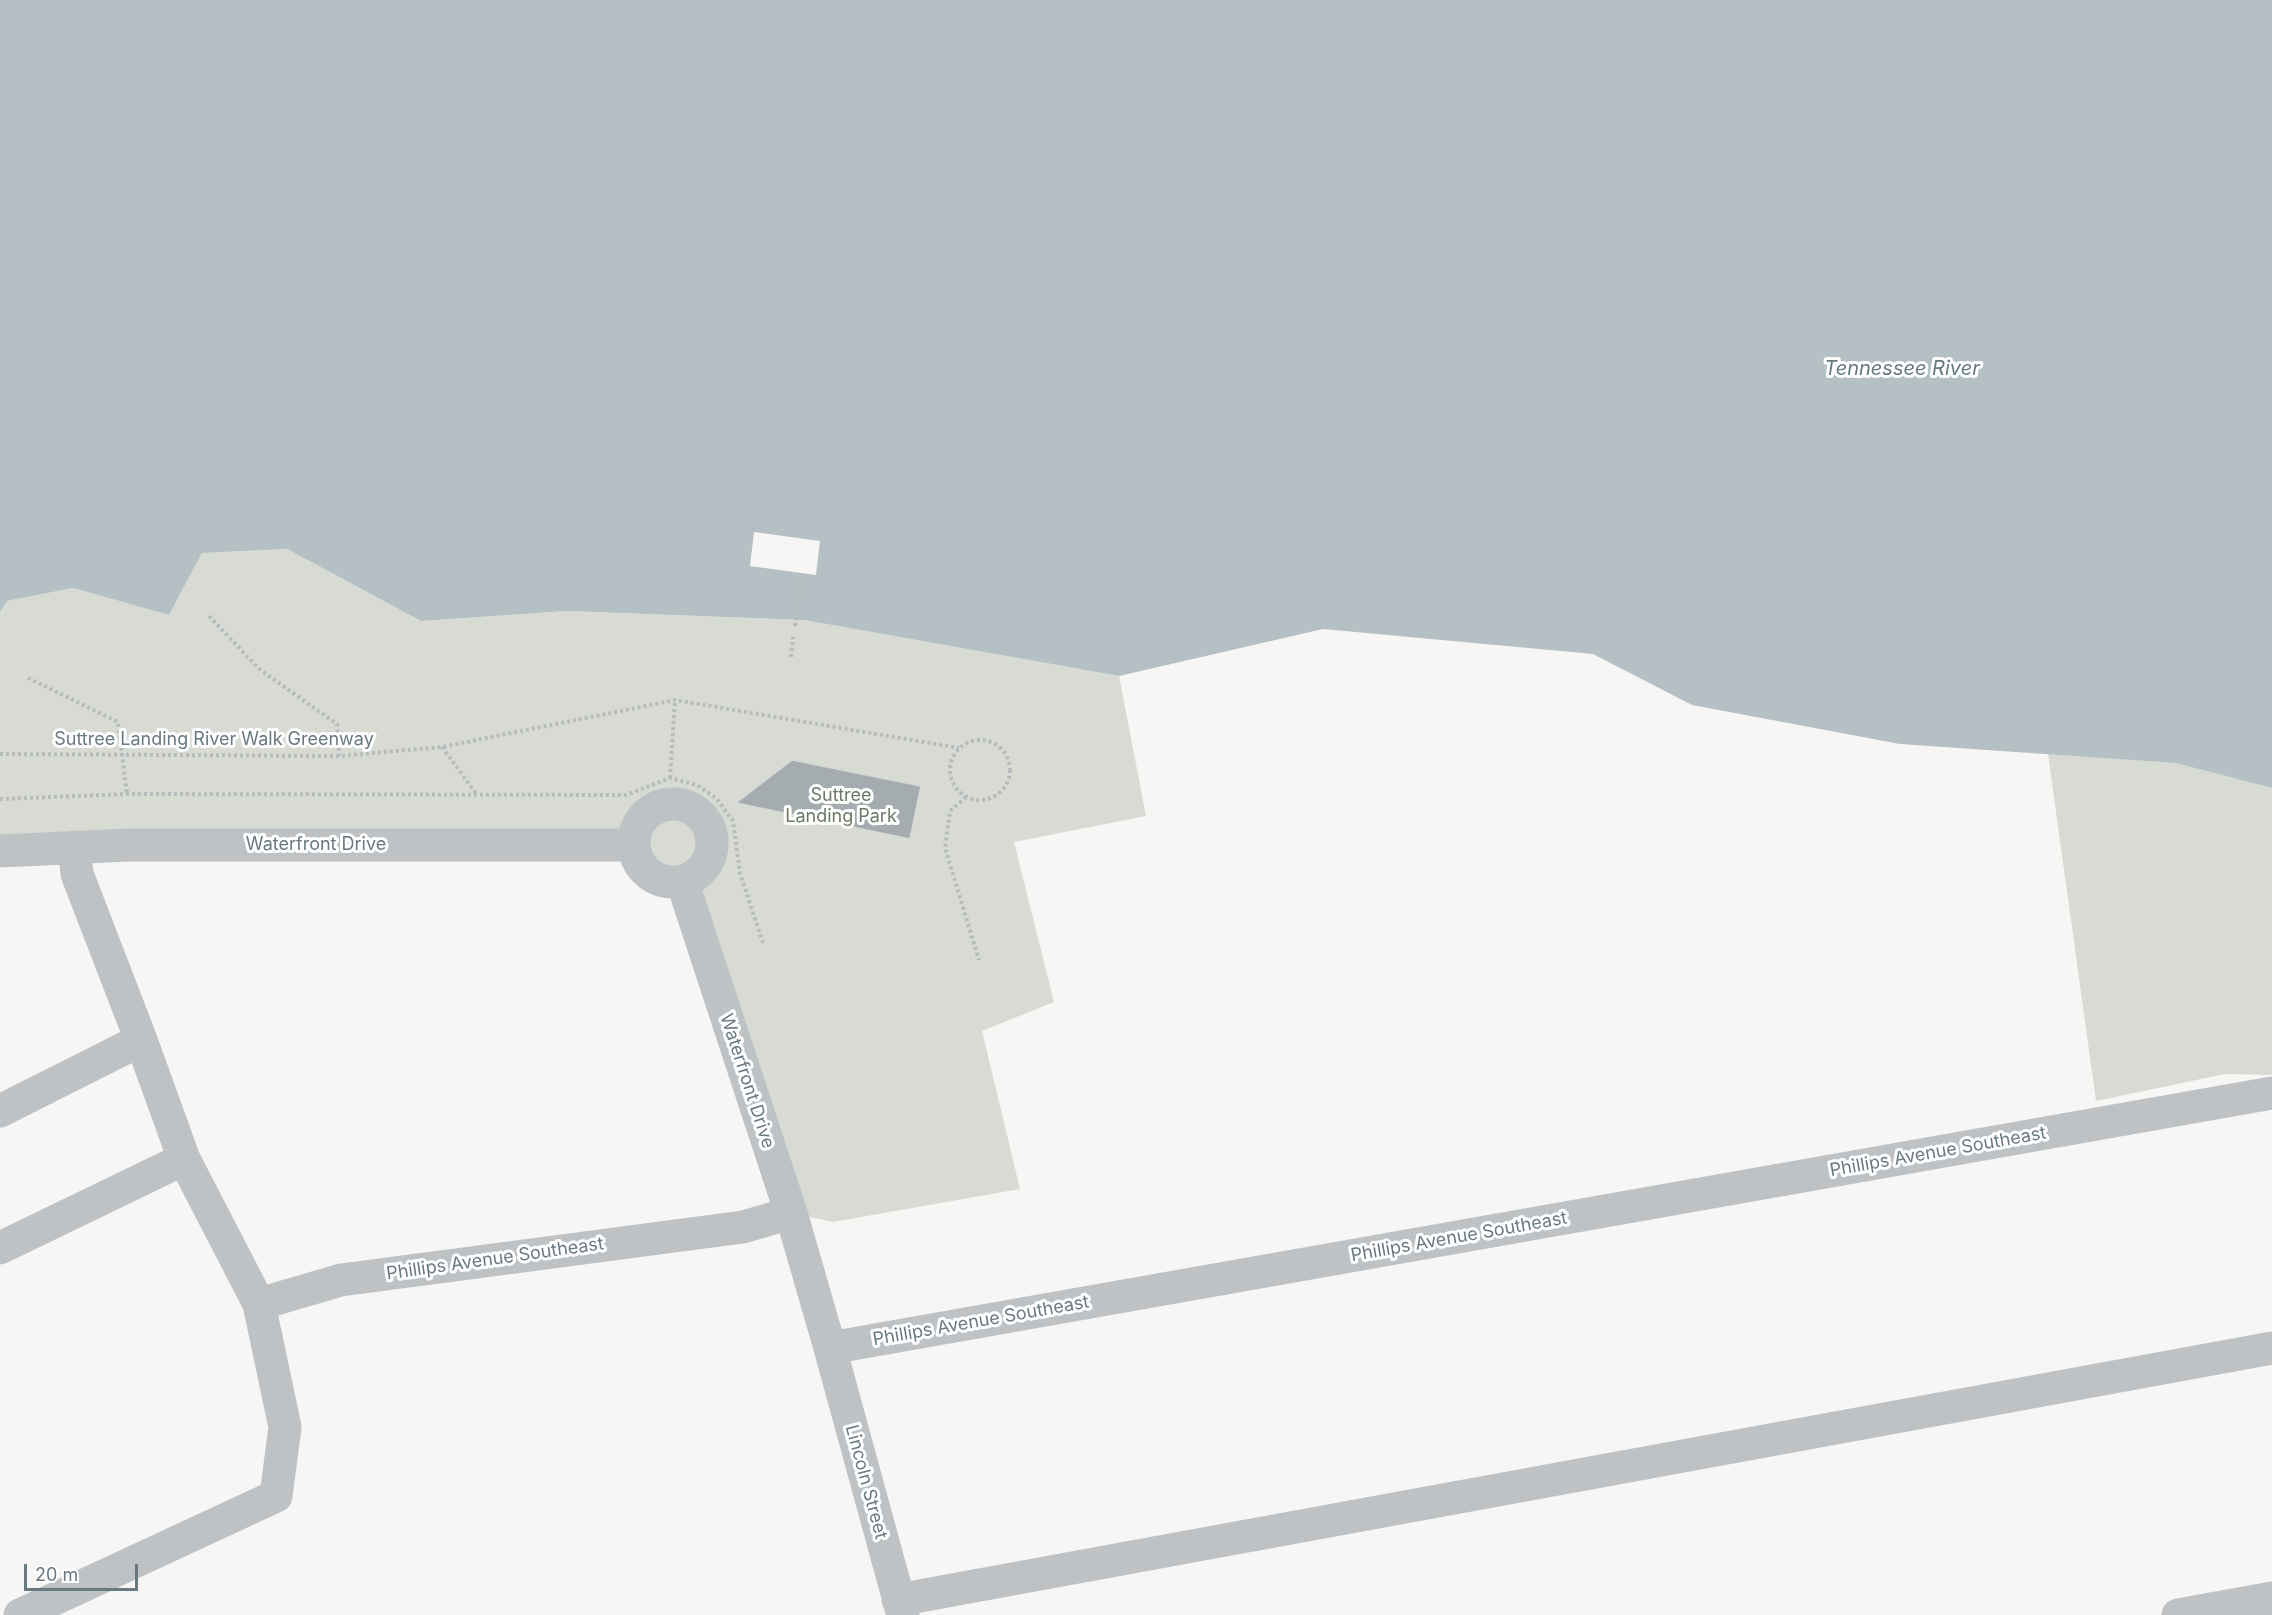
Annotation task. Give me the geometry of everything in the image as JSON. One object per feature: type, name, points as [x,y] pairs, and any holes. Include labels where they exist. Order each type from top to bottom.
[{"type":"street","points":[[676,803],[687,806],[706,822],[711,833],[710,858],[703,868],[682,881],[662,880],[644,870],[636,859],[633,845],[638,825],[651,810],[663,804],[676,803]]},
{"type":"street","name":"Waterfront Drive","points":[[0,851],[74,847],[261,845],[633,845]]},
{"type":"street","points":[[20,1615],[276,1496],[285,1427],[260,1304],[184,1159],[77,874],[74,847]]},
{"type":"street","name":"Waterfront Drive","points":[[682,881],[791,1213]]},
{"type":"street","points":[[0,1111],[141,1040]]},
{"type":"street","name":"Phillips Avenue Southeast","points":[[830,1348],[2272,1094]]},
{"type":"street","points":[[0,1248],[184,1159]]},
{"type":"street","points":[[791,1213],[830,1348]]},
{"type":"street","name":"Phillips Avenue Southeast","points":[[260,1304],[341,1280],[743,1227],[791,1213]]},
{"type":"street","name":"Lincoln Street","points":[[830,1348],[901,1607]]},
{"type":"street","points":[[901,1607],[2272,1348]]},
{"type":"street","points":[[2178,1615],[2272,1598]]},
{"type":"path","points":[[795,626],[801,573]]},
{"type":"path","points":[[209,616],[260,669],[338,724],[339,756]]},
{"type":"path","points":[[791,657],[793,636]]},
{"type":"path","points":[[28,678],[118,722],[127,794]]},
{"type":"path","points":[[669,778],[675,700]]},
{"type":"path","name":"Suttree Landing River Walk Greenway","points":[[0,754],[339,756],[442,747],[675,700],[959,748]]},
{"type":"path","points":[[973,740],[990,741],[1003,751],[1010,766],[1008,782],[997,795],[982,800],[966,797],[952,783],[950,765],[959,748],[973,740]]},
{"type":"path","points":[[442,747],[477,795]]},
{"type":"path","points":[[966,797],[950,811],[945,848],[980,960]]},
{"type":"green space","name":"Suttree Landing Park","points":[[287,549],[421,621],[567,611],[804,620],[1119,676],[1146,816],[1014,842],[1054,1002],[982,1031],[1020,1189],[833,1222],[791,1213],[668,882],[655,878],[644,870],[636,859],[0,851],[0,612],[7,601],[73,588],[169,615],[202,553]]},
{"type":"green space","points":[[2048,754],[2175,763],[2272,788],[2272,1075],[2225,1074],[2096,1101]]},
{"type":"water","name":"Tennessee River","points":[[0,0],[2272,0],[2272,788],[2175,763],[1900,744],[1692,705],[1593,654],[1323,629],[1119,676],[804,620],[567,611],[421,621],[287,549],[202,553],[169,615],[73,588],[7,601],[0,612]]},
{"type":"pier","points":[[754,532],[820,541],[816,575],[750,566]]},
{"type":"building","points":[[792,760],[921,786],[910,839],[736,803]]}]
